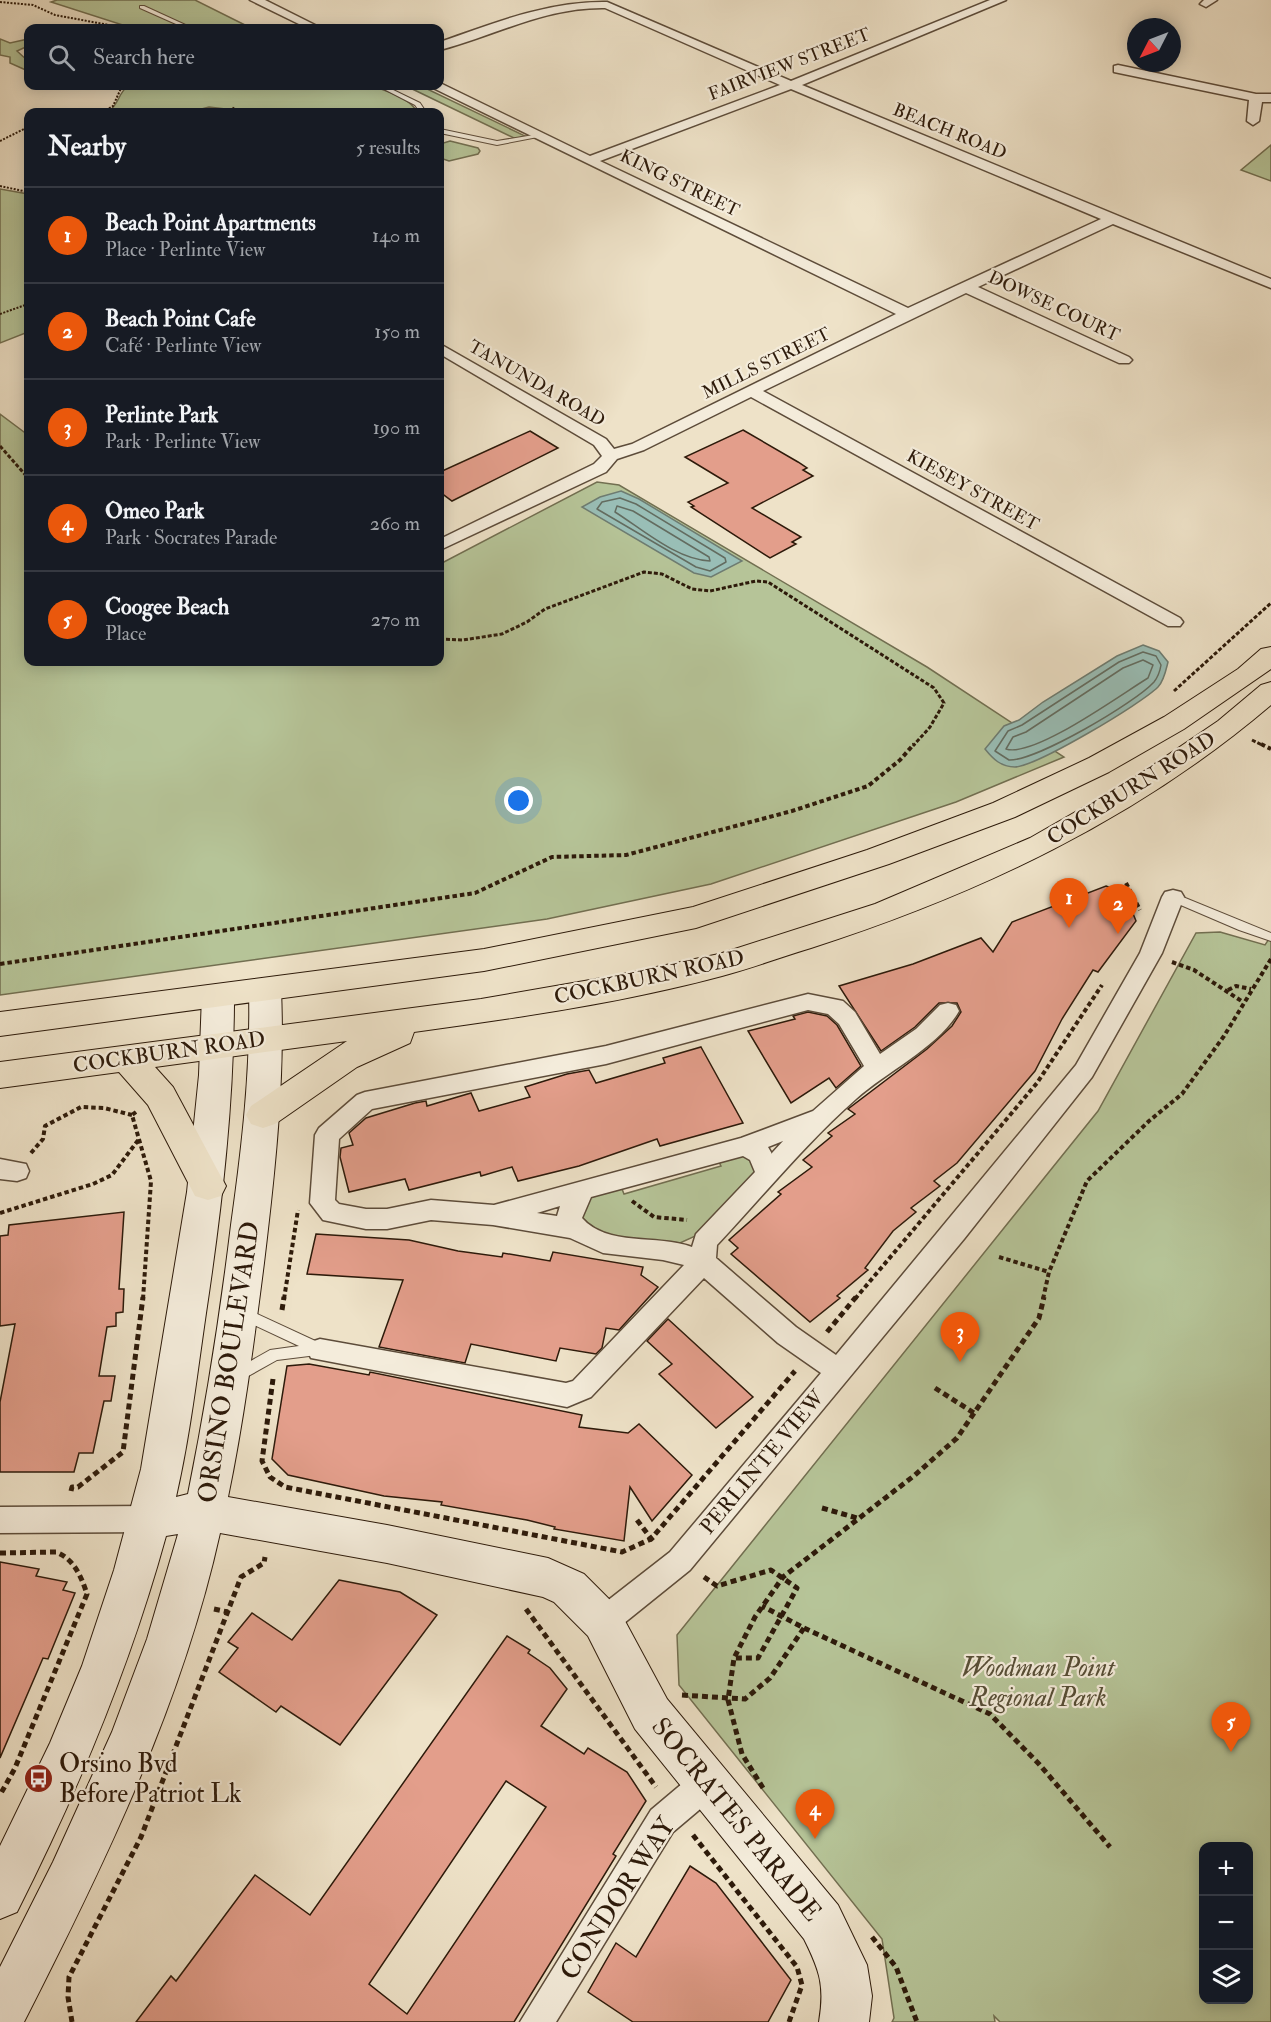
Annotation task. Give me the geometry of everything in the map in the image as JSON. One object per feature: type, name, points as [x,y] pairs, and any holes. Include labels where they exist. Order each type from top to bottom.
[{"type":"main road","name":"COCKBURN ROAD","points":[[0,1024],[484,960],[575,944],[696,917],[841,869],[1004,810],[1099,765],[1210,701],[1248,675],[1271,655]]},
{"type":"main road","name":"COCKBURN ROAD","points":[[0,1075],[481,1011],[613,988],[721,965],[886,912],[1041,845],[1141,787],[1210,740],[1271,691]]},
{"type":"main road","name":"ORSINO BOULEVARD","points":[[0,2017],[117,1779],[170,1638],[205,1512],[230,1379],[263,1115],[268,1039],[265,990]]},
{"type":"main road","points":[[0,1896],[35,1829],[91,1704],[124,1611],[150,1519],[167,1440],[208,1186],[219,1045],[218,996]]},
{"type":"main road","points":[[263,1115],[326,1070],[375,1041],[481,1011]]},
{"type":"main road","points":[[126,1058],[161,1096],[208,1186]]},
{"type":"main road","points":[[150,1519],[205,1512],[387,1544],[548,1578],[568,1588],[603,1622]]},
{"type":"main road","name":"SOCRATES PARADE","points":[[603,1622],[651,1714],[812,1908],[835,1945],[847,1982],[848,1996],[844,2022]]},
{"type":"street","points":[[256,0],[301,24]]},
{"type":"street","name":"FAIRVIEW STREET","points":[[590,160],[790,85],[1000,0]]},
{"type":"street","name":"BEACH ROAD","points":[[444,45],[562,5],[584,2],[616,8],[790,85],[1271,284]]},
{"type":"street","points":[[1118,69],[1256,98],[1271,98]]},
{"type":"street","name":"KING STREET","points":[[443,90],[908,314]]},
{"type":"street","points":[[1253,120],[1256,98]]},
{"type":"street","name":"MILLS STREET","points":[[444,543],[600,468],[608,462],[610,456],[638,447],[908,314],[1114,218]]},
{"type":"street","name":"DOWSE COURT","points":[[968,288],[1124,360]]},
{"type":"street","name":"TANUNDA ROAD","points":[[444,350],[600,442],[610,456]]},
{"type":"street","name":"KIESEY STREET","points":[[753,392],[1174,622]]},
{"type":"street","name":"PERLINTE VIEW","points":[[603,1622],[680,1561],[1084,1071],[1151,954],[1173,897]]},
{"type":"street","points":[[838,1371],[787,1335],[703,1262],[676,1252],[594,1240],[574,1229],[493,1215],[431,1210],[387,1219],[366,1219],[332,1214],[322,1203],[327,1135],[365,1101],[606,1055],[808,1002],[835,1007],[847,1018],[877,1068]]},
{"type":"street","points":[[320,1350],[567,1395],[582,1389],[703,1262],[705,1241],[819,1118],[877,1068],[935,1028],[948,1011]]},
{"type":"street","points":[[493,1215],[746,1146],[819,1118]]},
{"type":"street","points":[[746,1146],[760,1154],[768,1174]]},
{"type":"street","points":[[574,1229],[569,1221],[571,1209],[583,1190]]},
{"type":"street","points":[[0,1520],[150,1519]]},
{"type":"street","name":"CONDOR WAY","points":[[537,2022],[662,1821],[707,1783]]},
{"type":"lane","points":[[142,8],[180,24]]},
{"type":"lane","points":[[389,90],[418,104],[420,108]]},
{"type":"lane","points":[[444,132],[497,143],[540,136]]},
{"type":"lane","points":[[1173,897],[1243,927],[1271,936]]},
{"type":"lane","points":[[239,1311],[320,1350]]},
{"type":"lane","points":[[230,1379],[275,1353],[320,1350]]},
{"type":"path","points":[[0,2],[33,5],[55,15],[103,24]]},
{"type":"path","points":[[110,108],[113,106],[120,90]]},
{"type":"path","points":[[0,141],[24,129]]},
{"type":"path","points":[[0,186],[24,191]]},
{"type":"path","points":[[0,314],[24,305]]},
{"type":"path","points":[[0,446],[24,473]]},
{"type":"path","points":[[0,964],[475,894],[552,857],[626,855],[792,811],[868,786],[900,760],[930,727],[944,703],[934,688],[768,582],[756,581],[710,591],[692,589],[662,574],[644,572],[545,609],[527,622],[502,634],[463,640],[444,639]]},
{"type":"path","points":[[1176,698],[1172,693],[1179,685],[1271,603]]},
{"type":"path","points":[[1245,737],[1271,749]]},
{"type":"path","points":[[1126,883],[1140,907],[1142,917]]},
{"type":"path","points":[[767,1794],[742,1754],[728,1700],[734,1658],[762,1606],[783,1577],[957,1438],[1039,1318],[1049,1272],[1088,1181],[1149,1121],[1182,1094],[1224,1035],[1271,959]]},
{"type":"path","points":[[1168,961],[1194,970],[1243,1002]]},
{"type":"path","points":[[824,1336],[1037,1083],[1104,981]]},
{"type":"path","points":[[1227,990],[1236,986],[1251,989]]},
{"type":"path","points":[[132,1115],[143,1106]]},
{"type":"path","points":[[9,1170],[43,1139],[45,1126],[55,1124],[75,1109],[99,1107],[132,1115]]},
{"type":"path","points":[[70,1498],[72,1487],[78,1487],[123,1452],[126,1443],[142,1307],[150,1181],[132,1115]]},
{"type":"path","points":[[0,1213],[93,1184],[112,1175],[140,1138]]},
{"type":"path","points":[[629,1198],[644,1212],[654,1217],[680,1220],[694,1217]]},
{"type":"path","points":[[999,1257],[1049,1272]]},
{"type":"path","points":[[274,1369],[262,1461],[270,1477],[285,1487],[622,1552],[651,1539],[799,1367],[790,1360]]},
{"type":"path","points":[[935,1388],[974,1413]]},
{"type":"path","points":[[822,1508],[858,1518]]},
{"type":"path","points":[[637,1520],[651,1539]]},
{"type":"path","points":[[0,1553],[56,1552],[64,1554],[82,1577],[87,1594],[15,1768],[0,1795]]},
{"type":"path","points":[[264,1563],[266,1554]]},
{"type":"path","points":[[72,2022],[68,1996],[69,1977],[141,1837],[241,1578],[271,1561]]},
{"type":"path","points":[[698,1573],[717,1586],[771,1570],[797,1588],[758,1658],[734,1658]]},
{"type":"path","points":[[515,1606],[526,1609],[658,1790]]},
{"type":"path","points":[[762,1606],[804,1628],[990,1714],[1039,1764],[1110,1847]]},
{"type":"path","points":[[674,1700],[682,1695],[728,1700],[745,1699],[770,1678],[804,1628]]},
{"type":"path","points":[[692,1834],[797,1967],[802,1985],[789,2022]]},
{"type":"path","points":[[867,1931],[896,1967],[917,2022]]},
{"type":"green space","points":[[57,0],[195,0],[243,24],[120,24],[51,2]]},
{"type":"green space","points":[[0,39],[10,43],[24,40],[24,48],[17,51],[24,57],[24,69],[10,63],[10,57],[0,55]]},
{"type":"green space","points":[[124,90],[382,90],[404,99],[415,108],[112,108]]},
{"type":"green space","points":[[414,90],[429,90],[525,136],[516,139]]},
{"type":"green space","points":[[450,141],[478,148],[480,151],[478,154],[449,161],[444,159],[444,143]]},
{"type":"green space","points":[[1271,145],[1271,181],[1241,170]]},
{"type":"green space","points":[[0,189],[24,193],[24,334],[0,343]]},
{"type":"green space","points":[[0,414],[24,432],[24,666],[444,666],[444,562],[597,482],[619,485],[927,667],[1064,757],[956,802],[711,884],[547,919],[0,995]]},
{"type":"green space","name":"Woodman Point Regional Park","points":[[1220,932],[1265,945],[1271,936],[1271,2022],[1000,2022],[994,2016],[995,2022],[892,2022],[894,2018],[882,1939],[679,1685],[677,1635],[1098,1111],[1196,933]]},
{"type":"green space","points":[[743,1156],[751,1161],[757,1173],[702,1233],[680,1243],[596,1232],[589,1229],[582,1220],[579,1208],[592,1194],[620,1184],[624,1194],[721,1166],[717,1158]]},
{"type":"water","points":[[621,491],[639,499],[742,561],[711,577],[694,573],[582,507],[600,497]]},
{"type":"water","points":[[1143,645],[1159,651],[1168,662],[1160,685],[1132,707],[1065,746],[1027,764],[1015,767],[1006,766],[994,759],[985,749],[1004,726],[1019,720],[1043,702],[1117,656]]},
{"type":"building","points":[[743,430],[798,462],[807,468],[803,470],[813,476],[752,508],[801,537],[792,542],[796,544],[770,558],[691,507],[694,506],[688,502],[728,483],[685,457]]},
{"type":"building","points":[[530,431],[558,448],[452,501],[444,495],[444,470]]},
{"type":"building","points":[[1106,886],[1125,894],[1136,921],[1098,972],[1093,970],[1062,1019],[1035,1071],[957,1163],[934,1181],[940,1186],[911,1208],[916,1212],[893,1231],[865,1268],[868,1270],[837,1296],[840,1298],[810,1322],[731,1254],[738,1248],[729,1240],[781,1194],[778,1192],[812,1167],[803,1160],[832,1136],[828,1133],[855,1114],[848,1109],[927,1049],[952,1026],[961,1012],[957,1003],[939,1003],[915,1027],[881,1051],[839,986],[913,964],[981,938],[993,952],[1012,922]]},
{"type":"building","points":[[808,1012],[827,1016],[837,1025],[861,1066],[836,1088],[829,1078],[791,1103],[748,1031],[795,1019],[793,1016]]},
{"type":"building","points":[[701,1047],[743,1123],[660,1146],[657,1139],[579,1166],[518,1181],[512,1167],[481,1176],[480,1172],[409,1190],[405,1179],[349,1192],[340,1157],[341,1148],[353,1145],[349,1133],[366,1118],[415,1103],[426,1101],[427,1106],[471,1093],[479,1111],[530,1097],[525,1087],[567,1074],[589,1070],[596,1083],[665,1063],[663,1058]]},
{"type":"building","points":[[124,1212],[119,1289],[124,1289],[123,1312],[116,1313],[116,1326],[107,1327],[99,1376],[115,1376],[111,1401],[104,1401],[93,1453],[79,1453],[74,1472],[0,1472],[0,1402],[15,1324],[0,1326],[0,1236],[8,1235],[9,1225]]},
{"type":"building","points":[[316,1234],[409,1240],[458,1251],[502,1257],[503,1253],[550,1261],[553,1252],[643,1267],[641,1275],[658,1287],[619,1330],[606,1328],[602,1348],[596,1354],[560,1348],[556,1361],[471,1344],[465,1363],[379,1347],[403,1280],[307,1274]]},
{"type":"building","points":[[668,1319],[753,1397],[716,1428],[659,1374],[672,1364],[647,1341]]},
{"type":"building","points":[[309,1364],[369,1375],[370,1372],[582,1415],[579,1427],[628,1433],[639,1424],[692,1475],[652,1521],[630,1487],[624,1541],[554,1529],[555,1527],[527,1520],[441,1505],[442,1502],[384,1496],[288,1475],[272,1459],[287,1366]]},
{"type":"building","points":[[0,1562],[39,1569],[36,1576],[67,1582],[63,1590],[75,1593],[48,1659],[43,1658],[0,1758]]},
{"type":"building","points":[[339,1580],[400,1592],[437,1615],[340,1745],[281,1706],[276,1712],[219,1672],[238,1648],[228,1642],[252,1613],[292,1640]]},
{"type":"building","points":[[507,1636],[530,1650],[528,1653],[550,1668],[567,1689],[541,1726],[584,1754],[588,1748],[627,1772],[646,1801],[613,1854],[616,1856],[514,2022],[136,2022],[171,1976],[176,1981],[255,1875],[310,1915]],"holes":[[[506,1781],[546,1807],[407,2014],[369,1984]]]},
{"type":"building","points":[[690,1866],[716,1883],[791,1980],[768,2022],[633,2022],[588,1992],[616,1943],[636,1957]]},
{"type":"place","name":"Beach Point Apartments","points":[[1069,928]]},
{"type":"place","name":"Beach Point Cafe","points":[[1118,934]]},
{"type":"place","name":"Perlinte Park","points":[[960,1362]]},
{"type":"place","name":"Coogee Beach","points":[[1231,1752]]},
{"type":"place","name":"Orsino Bvd Before Patriot Lk","points":[[38,1778]]},
{"type":"place","name":"Omeo Park","points":[[815,1839]]}]
